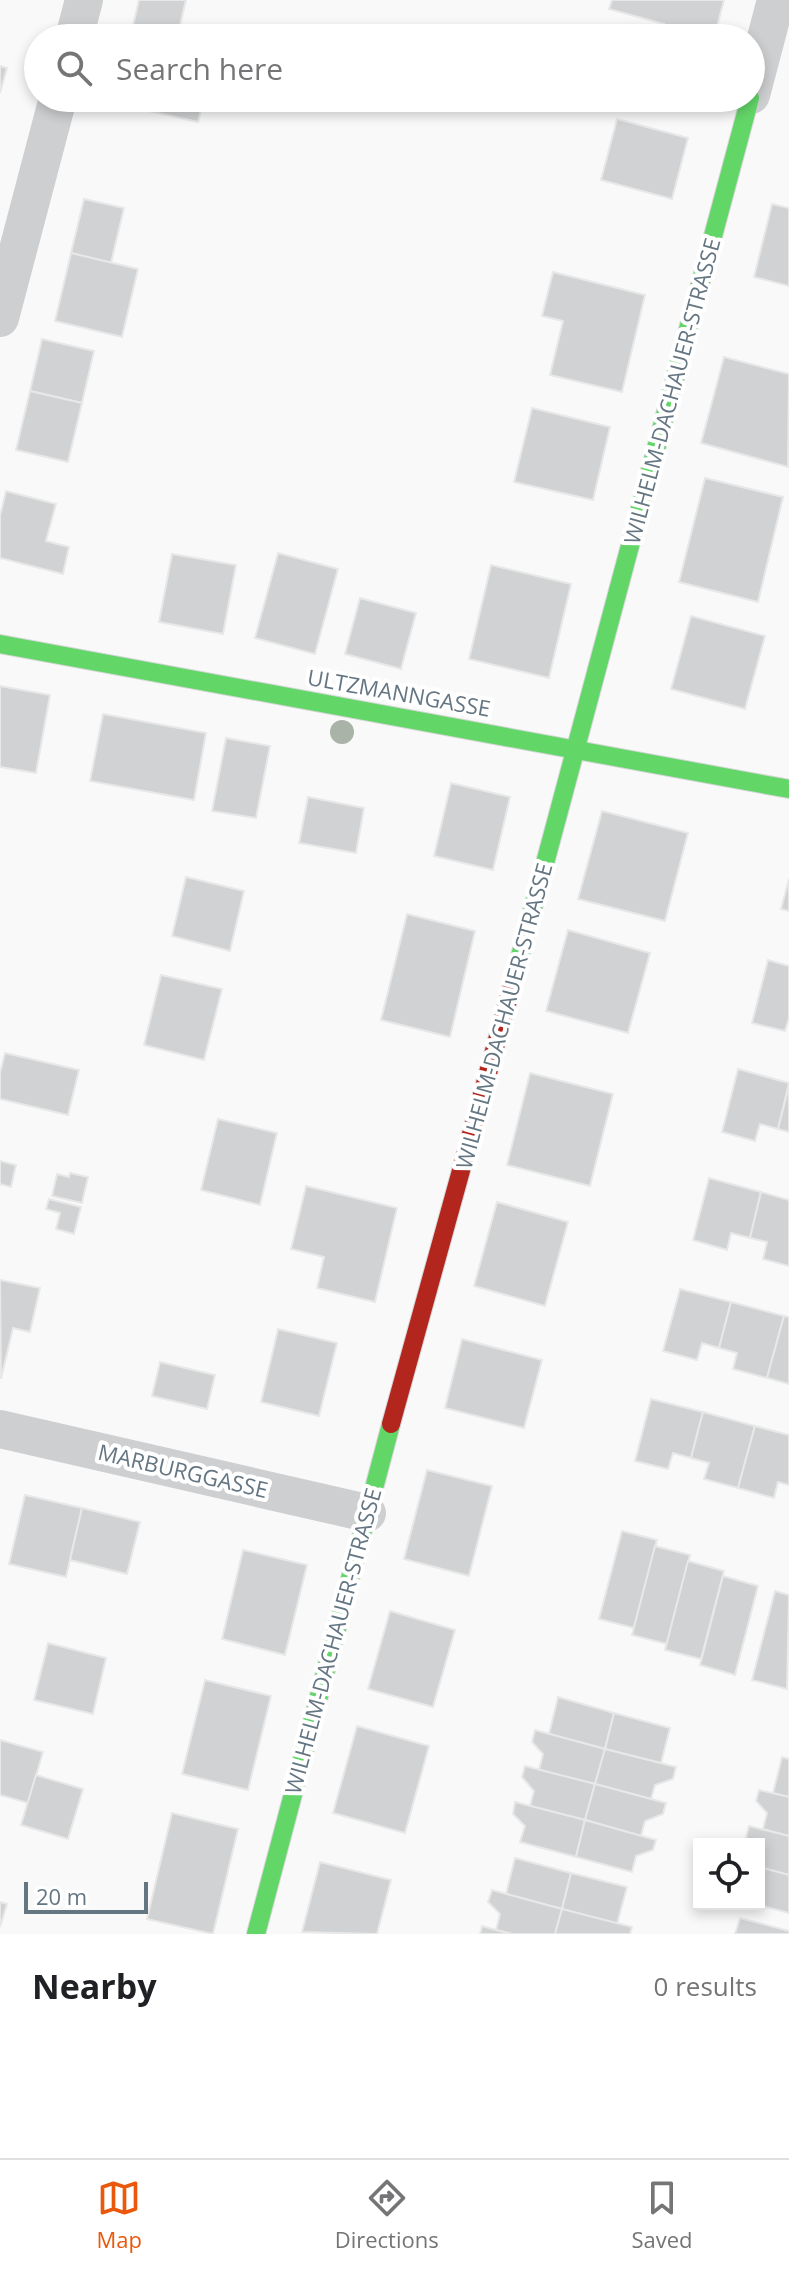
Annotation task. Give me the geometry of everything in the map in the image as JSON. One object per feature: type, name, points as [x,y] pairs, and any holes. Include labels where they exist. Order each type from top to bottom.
[{"type":"street","points":[[78,24],[84,0]]},
{"type":"street","name":"WILHELM-DACHAUER-STRASSE","points":[[765,42],[776,0]]},
{"type":"street","points":[[0,318],[54,112]]},
{"type":"street","name":"WILHELM-DACHAUER-STRASSE","points":[[256,1934],[747,112]]},
{"type":"street","name":"ULTZMANNGASSE","points":[[0,644],[789,789]]},
{"type":"street","name":"MARBURGGASSE","points":[[0,1429],[367,1513]]},
{"type":"building","points":[[139,0],[186,0],[180,24],[133,24]]},
{"type":"building","points":[[612,0],[724,0],[718,24],[664,24],[609,9]]},
{"type":"building","points":[[0,66],[7,68],[0,93]]},
{"type":"building","points":[[154,112],[200,112],[198,122]]},
{"type":"building","points":[[617,119],[688,138],[672,199],[601,180]]},
{"type":"building","points":[[84,199],[124,208],[111,263],[71,253]]},
{"type":"building","points":[[772,204],[789,208],[789,286],[754,277]]},
{"type":"building","points":[[71,253],[138,269],[122,337],[55,321]]},
{"type":"building","points":[[553,272],[645,295],[622,392],[550,375],[563,321],[542,316]]},
{"type":"building","points":[[42,339],[94,351],[82,403],[30,391]]},
{"type":"building","points":[[724,357],[789,374],[788,467],[701,443]]},
{"type":"building","points":[[30,391],[82,403],[68,462],[16,450]]},
{"type":"building","points":[[532,408],[610,427],[593,500],[514,482]]},
{"type":"building","points":[[705,478],[783,497],[758,602],[679,582]]},
{"type":"building","points":[[6,491],[56,504],[46,541],[69,547],[63,574],[0,558],[0,516]]},
{"type":"building","points":[[278,553],[338,569],[315,654],[255,638]]},
{"type":"building","points":[[172,554],[236,565],[223,634],[159,622]]},
{"type":"building","points":[[491,565],[571,584],[549,678],[469,659]]},
{"type":"building","points":[[360,598],[416,613],[401,669],[345,654]]},
{"type":"building","points":[[691,616],[765,636],[745,709],[671,689]]},
{"type":"building","points":[[0,686],[50,695],[36,773],[0,767]]},
{"type":"building","points":[[103,714],[206,733],[194,800],[90,781]]},
{"type":"building","points":[[226,738],[270,746],[256,818],[212,811]]},
{"type":"building","points":[[451,783],[510,797],[493,870],[434,856]]},
{"type":"building","points":[[308,797],[364,808],[356,853],[299,843]]},
{"type":"building","points":[[602,811],[688,833],[665,921],[578,899]]},
{"type":"building","points":[[186,877],[244,891],[230,951],[172,936]]},
{"type":"building","points":[[789,879],[789,911],[781,909]]},
{"type":"building","points":[[407,914],[475,931],[450,1037],[381,1020]]},
{"type":"building","points":[[568,930],[650,953],[628,1033],[546,1011]]},
{"type":"building","points":[[768,960],[789,966],[789,1018],[785,1031],[752,1023]]},
{"type":"building","points":[[161,975],[222,989],[204,1060],[144,1045]]},
{"type":"building","points":[[5,1053],[79,1070],[68,1115],[0,1099],[0,1073]]},
{"type":"building","points":[[738,1069],[789,1083],[778,1129],[760,1124],[755,1141],[722,1132]]},
{"type":"building","points":[[530,1073],[613,1094],[590,1186],[507,1165]]},
{"type":"building","points":[[789,1086],[789,1132],[778,1129]]},
{"type":"building","points":[[218,1119],[277,1133],[260,1205],[201,1190]]},
{"type":"building","points":[[0,1161],[16,1165],[11,1187],[0,1184]]},
{"type":"building","points":[[70,1173],[88,1177],[82,1203],[52,1196],[57,1174],[69,1177]]},
{"type":"building","points":[[709,1178],[761,1192],[750,1238],[731,1233],[727,1250],[693,1240]]},
{"type":"building","points":[[306,1186],[397,1208],[375,1302],[317,1288],[324,1257],[291,1249]]},
{"type":"building","points":[[761,1192],[789,1200],[789,1266],[763,1259],[767,1242],[750,1238]]},
{"type":"building","points":[[49,1199],[81,1207],[74,1234],[56,1229],[60,1213],[46,1209]]},
{"type":"building","points":[[497,1202],[568,1222],[545,1306],[474,1286]]},
{"type":"building","points":[[0,1280],[40,1288],[30,1332],[13,1328],[1,1379]]},
{"type":"building","points":[[680,1289],[731,1302],[719,1348],[702,1343],[697,1360],[663,1351]]},
{"type":"building","points":[[731,1302],[784,1316],[767,1378],[733,1369],[737,1353],[719,1348]]},
{"type":"building","points":[[784,1316],[789,1317],[789,1384],[767,1378]]},
{"type":"building","points":[[278,1329],[337,1343],[319,1416],[261,1402]]},
{"type":"building","points":[[462,1339],[542,1360],[524,1428],[445,1408]]},
{"type":"building","points":[[160,1362],[215,1375],[207,1409],[152,1396]]},
{"type":"building","points":[[651,1399],[703,1412],[691,1458],[673,1453],[668,1469],[635,1461]]},
{"type":"building","points":[[703,1412],[755,1426],[738,1488],[704,1479],[709,1463],[691,1458]]},
{"type":"building","points":[[755,1426],[789,1435],[789,1485],[778,1482],[774,1498],[738,1488]]},
{"type":"building","points":[[427,1470],[492,1486],[469,1576],[404,1559]]},
{"type":"building","points":[[25,1495],[82,1508],[66,1577],[9,1564]]},
{"type":"building","points":[[82,1508],[140,1522],[127,1574],[70,1560]]},
{"type":"building","points":[[622,1531],[657,1540],[634,1628],[599,1619]]},
{"type":"building","points":[[655,1546],[690,1555],[667,1644],[632,1635]]},
{"type":"building","points":[[243,1550],[307,1565],[285,1655],[222,1639]]},
{"type":"building","points":[[688,1561],[724,1571],[701,1659],[665,1650]]},
{"type":"building","points":[[723,1576],[758,1586],[735,1675],[700,1665]]},
{"type":"building","points":[[775,1591],[789,1595],[787,1689],[752,1680]]},
{"type":"building","points":[[390,1611],[455,1630],[433,1707],[368,1689]]},
{"type":"building","points":[[48,1643],[106,1658],[93,1714],[34,1700]]},
{"type":"building","points":[[205,1680],[271,1696],[248,1790],[182,1774]]},
{"type":"building","points":[[558,1697],[614,1713],[605,1749],[549,1734]]},
{"type":"building","points":[[614,1713],[670,1728],[661,1763],[605,1749]]},
{"type":"building","points":[[357,1726],[429,1746],[405,1833],[333,1813]]},
{"type":"building","points":[[535,1730],[605,1749],[595,1784],[539,1770],[543,1754],[532,1742]]},
{"type":"building","points":[[0,1740],[43,1752],[28,1803],[0,1795]]},
{"type":"building","points":[[605,1749],[676,1767],[673,1779],[655,1785],[651,1799],[595,1784]]},
{"type":"building","points":[[782,1757],[789,1759],[789,1797],[773,1793]]},
{"type":"building","points":[[525,1766],[595,1784],[585,1820],[530,1806],[534,1791],[522,1777]]},
{"type":"building","points":[[36,1775],[83,1789],[68,1839],[21,1825]]},
{"type":"building","points":[[595,1784],[666,1803],[663,1814],[645,1821],[641,1836],[585,1820]]},
{"type":"building","points":[[759,1790],[789,1797],[789,1836],[763,1829],[767,1813],[756,1801]]},
{"type":"building","points":[[515,1802],[585,1820],[576,1857],[520,1842],[525,1826],[513,1814]]},
{"type":"building","points":[[172,1813],[238,1829],[213,1934],[147,1919]]},
{"type":"building","points":[[585,1820],[656,1840],[653,1850],[636,1856],[632,1872],[576,1857]]},
{"type":"building","points":[[749,1826],[789,1836],[789,1875],[765,1869],[765,1838],[746,1837]]},
{"type":"building","points":[[515,1858],[571,1873],[562,1909],[506,1894]]},
{"type":"building","points":[[320,1862],[391,1880],[377,1934],[302,1932]]},
{"type":"building","points":[[765,1869],[789,1875],[789,1913],[765,1907]]},
{"type":"building","points":[[571,1873],[627,1887],[617,1924],[562,1909]]},
{"type":"building","points":[[492,1890],[562,1909],[555,1934],[512,1934],[496,1930],[500,1914],[488,1902]]},
{"type":"building","points":[[0,1902],[7,1904],[0,1927]]},
{"type":"building","points":[[562,1909],[632,1927],[630,1934],[555,1934]]},
{"type":"building","points":[[740,1918],[789,1931],[789,1934],[735,1934]]},
{"type":"building","points":[[482,1926],[496,1930],[512,1934],[480,1934]]},
{"type":"traffic: fast","points":[[515,975],[746,112]]},
{"type":"traffic: fast","points":[[0,644],[789,789]]},
{"type":"traffic: fast","points":[[256,1934],[391,1424]]},
{"type":"traffic: jam","points":[[391,1424],[515,975]]}]
